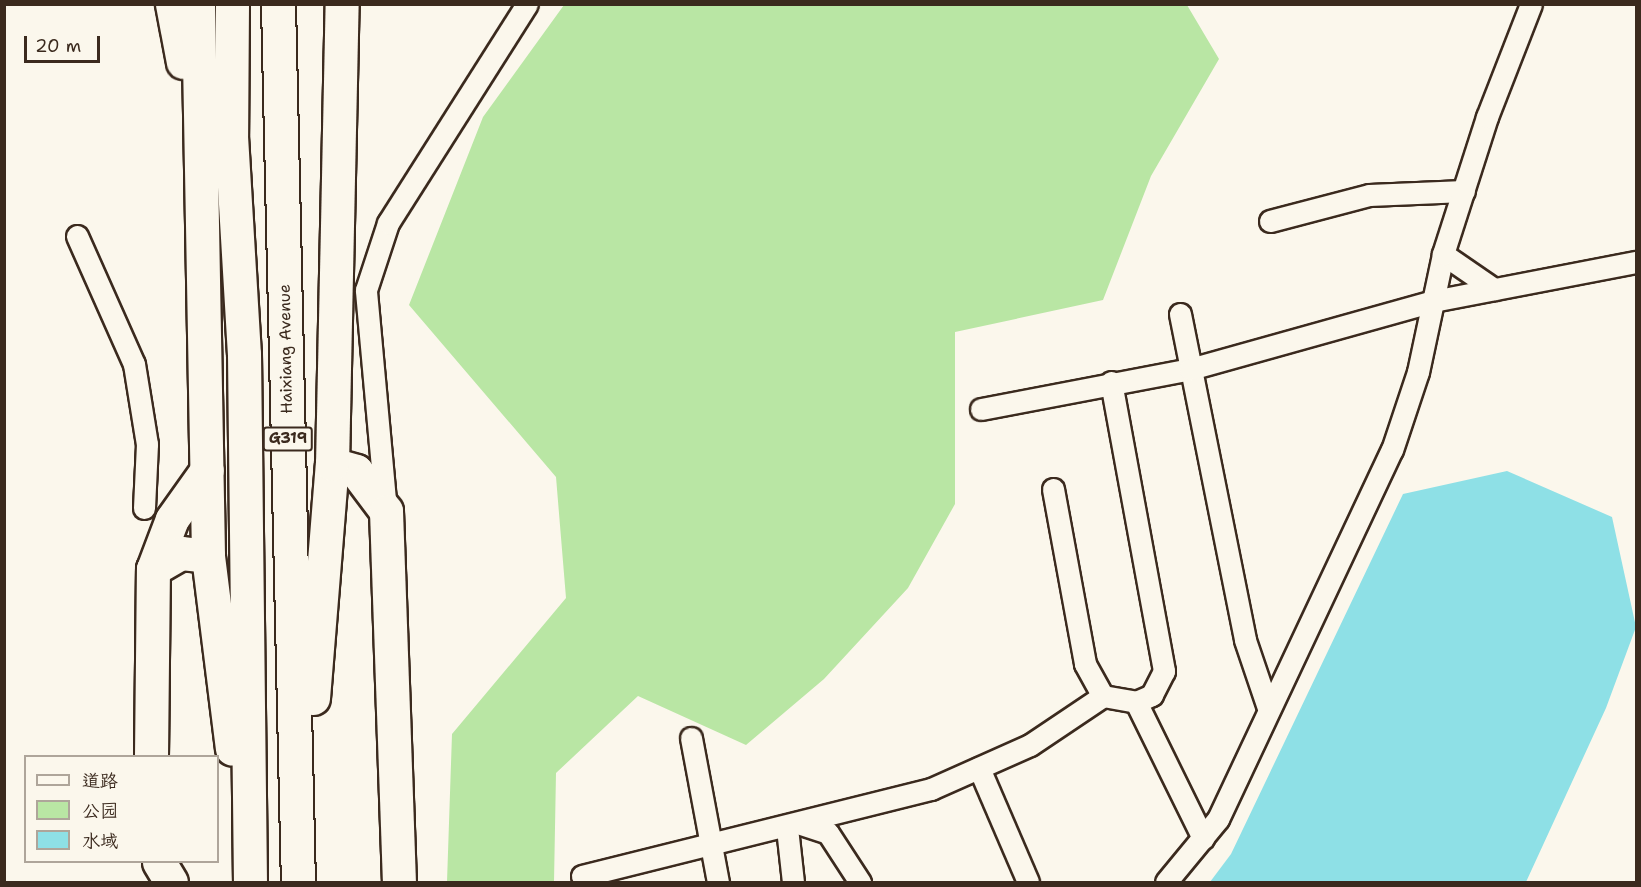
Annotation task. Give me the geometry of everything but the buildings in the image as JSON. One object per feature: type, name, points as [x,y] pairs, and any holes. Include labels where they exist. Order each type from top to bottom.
[{"type":"highway","points":[[172,4],[200,155],[244,354]]},
{"type":"highway","points":[[198,4],[208,556],[250,877]]},
{"type":"highway","name":"G319","points":[[232,4],[231,136],[244,354],[250,877]]},
{"type":"highway","name":"Haixiang Avenue","points":[[278,4],[298,878]]},
{"type":"highway","points":[[298,878],[332,464],[341,13]]},
{"type":"highway","points":[[332,464],[356,471],[386,511],[399,882]]},
{"type":"highway","points":[[151,755],[153,568],[172,519],[207,470]]},
{"type":"highway","points":[[153,568],[181,553],[208,556]]},
{"type":"highway","points":[[160,863],[171,882]]},
{"type":"street","points":[[386,511],[366,290],[388,223],[527,4]]},
{"type":"street","points":[[1166,882],[1218,819],[1268,708],[1392,450],[1419,372],[1443,254],[1531,4]]},
{"type":"street","points":[[1270,221],[1369,195],[1464,191]]},
{"type":"street","points":[[77,236],[134,364],[147,444],[144,508]]},
{"type":"street","points":[[1443,254],[1494,288]]},
{"type":"street","points":[[981,409],[1111,382],[1190,369],[1433,301],[1636,261]]},
{"type":"street","points":[[1180,314],[1245,640],[1268,708]]},
{"type":"street","points":[[582,876],[710,848],[931,789],[1030,745],[1103,696],[1136,702],[1152,695],[1164,671],[1111,382]]},
{"type":"street","points":[[1053,489],[1085,664],[1103,696]]},
{"type":"street","points":[[1136,702],[1203,838]]},
{"type":"street","points":[[691,738],[718,882]]},
{"type":"street","points":[[979,768],[1028,882]]},
{"type":"street","points":[[843,852],[840,834],[849,811]]},
{"type":"street","points":[[794,826],[828,833],[843,852],[860,882]]},
{"type":"street","points":[[793,882],[794,826]]},
{"type":"green space","points":[[564,5],[1187,5],[1219,59],[1151,176],[1103,300],[955,332],[955,504],[908,588],[824,679],[746,745],[638,696],[556,773],[554,882],[447,882],[452,734],[566,598],[556,477],[409,305],[483,117]]},
{"type":"water","points":[[1507,471],[1612,517],[1636,627],[1606,708],[1526,882],[1210,882],[1231,854],[1403,494]]}]
